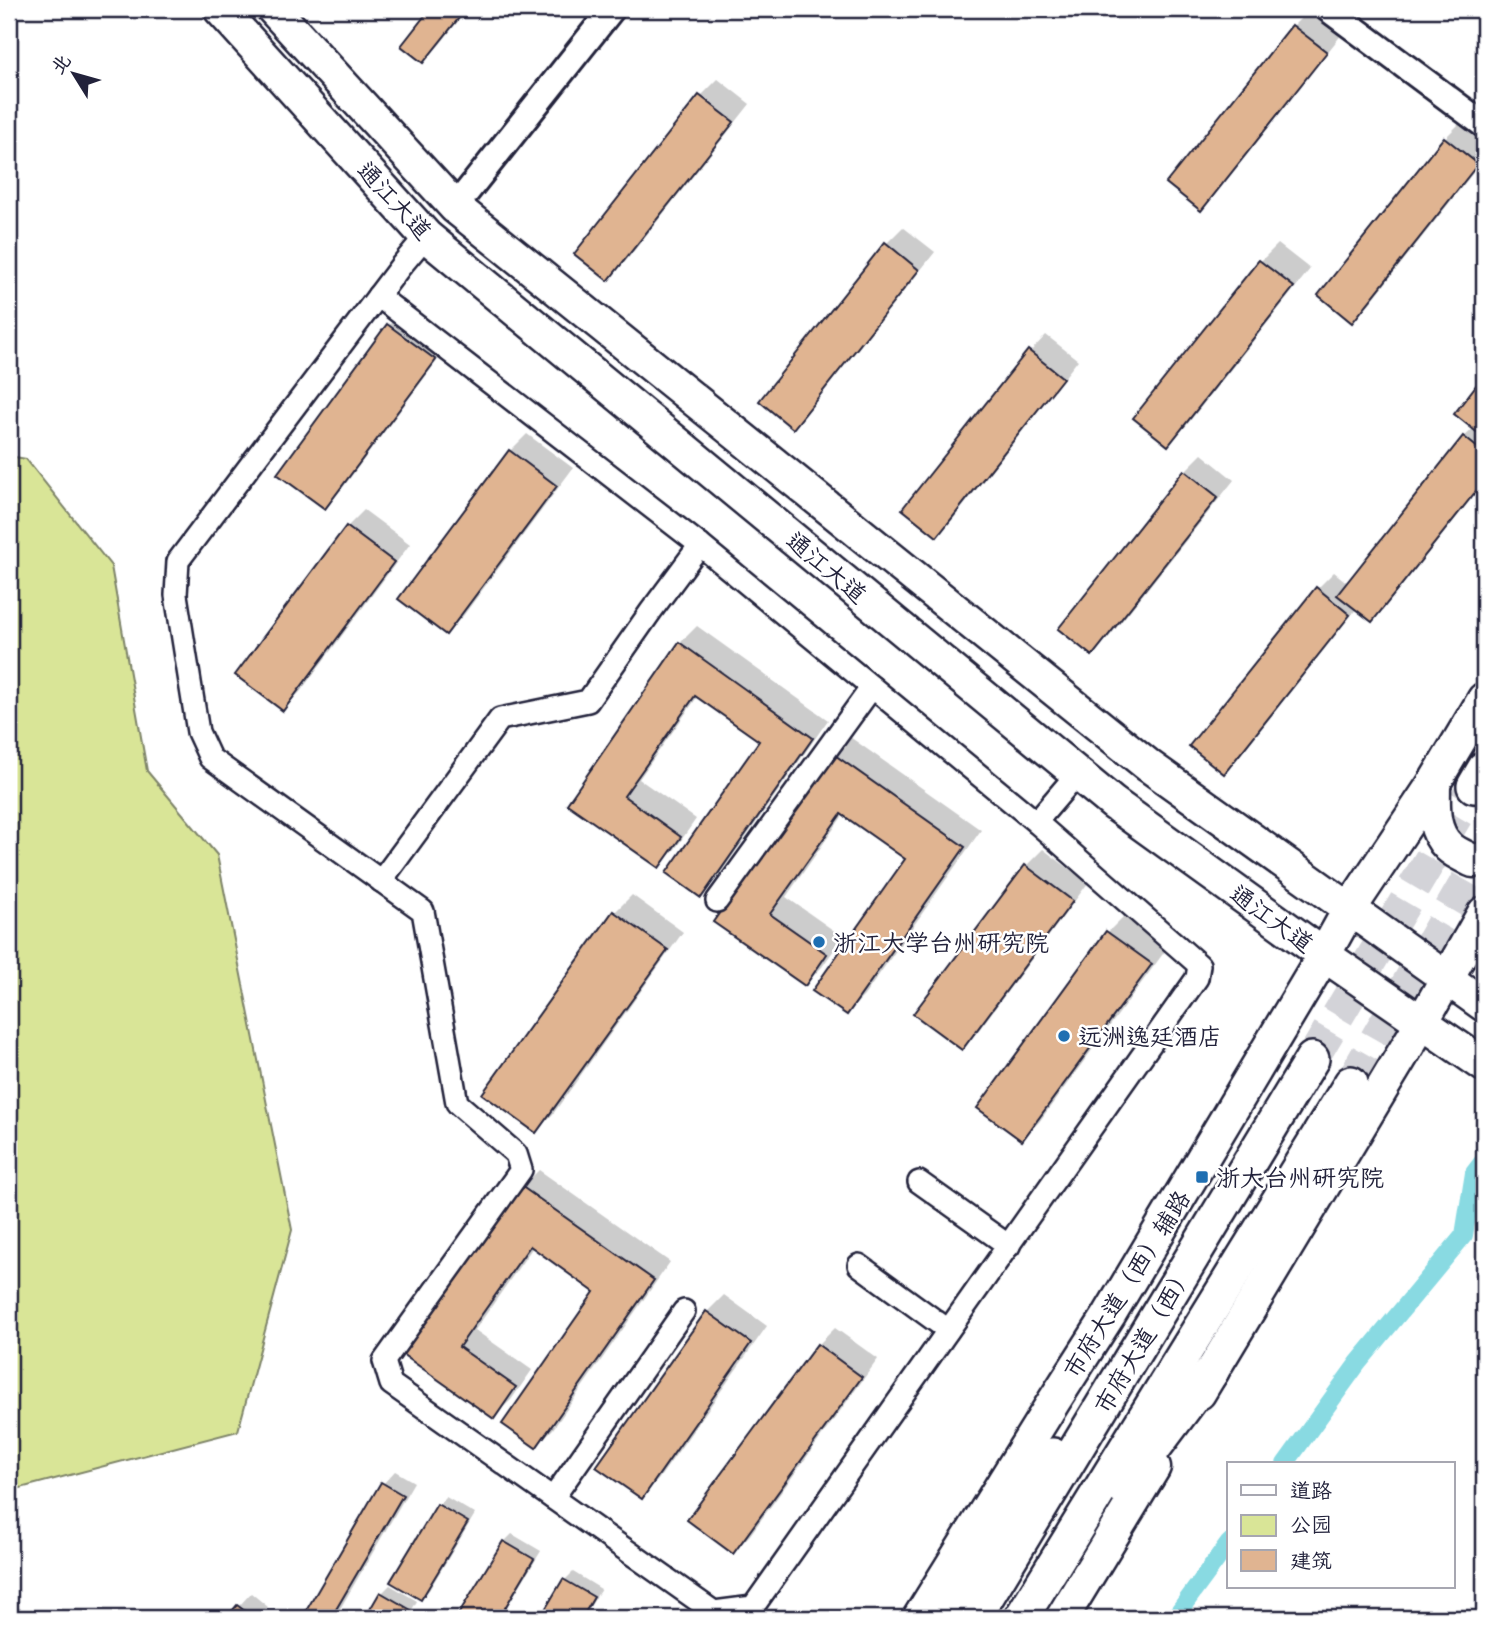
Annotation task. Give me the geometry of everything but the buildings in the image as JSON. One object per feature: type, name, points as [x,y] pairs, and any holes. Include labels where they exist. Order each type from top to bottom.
[{"type":"highway","name":"市府大道（西）","points":[[974,1618],[1312,1059]]},
{"type":"highway","name":"市府大道（西）","points":[[1023,1618],[1351,1083]]},
{"type":"highway","points":[[1008,1511],[1135,1353]]},
{"type":"highway","points":[[1023,1618],[1212,1371]]},
{"type":"main road","name":"通江大道","points":[[220,9],[426,236],[1113,803],[1324,956],[1484,1065]]},
{"type":"main road","name":"通江大道","points":[[273,9],[455,207],[1149,766],[1482,1003]]},
{"type":"main road","name":"市府大道（西）辅路","points":[[919,1618],[1109,1315],[1349,910],[1434,783],[1484,699]]},
{"type":"main road","points":[[1434,783],[1434,818],[1449,848],[1473,861],[1484,859]]},
{"type":"main road","points":[[1062,1618],[1422,1022],[1484,913]]},
{"type":"main road","points":[[1008,1511],[1051,1407]]},
{"type":"street","points":[[455,207],[612,9]]},
{"type":"street","points":[[1328,9],[1484,125]]},
{"type":"street","points":[[378,296],[700,545],[1036,822],[1199,965],[1197,978],[752,1607],[714,1612],[391,1384],[384,1361],[521,1170],[516,1154],[457,1103],[423,911],[210,758],[198,732],[176,595],[178,561],[378,296],[426,236]]},
{"type":"street","points":[[381,881],[499,719],[588,701],[700,545]]},
{"type":"street","points":[[717,901],[872,687]]},
{"type":"street","points":[[1036,822],[1077,774]]},
{"type":"street","points":[[919,1182],[1009,1246]]},
{"type":"street","points":[[859,1265],[948,1330]]},
{"type":"street","points":[[553,1498],[684,1311]]},
{"type":"street","points":[[944,1618],[1008,1511]]},
{"type":"green space","points":[[9,456],[26,459],[111,566],[147,771],[217,855],[292,1230],[238,1431],[9,1491]]},
{"type":"waterway","points":[[1286,1462],[1358,1363],[1464,1235],[1474,1173],[1484,1160]]},
{"type":"waterway","points":[[1174,1618],[1227,1546]]},
{"type":"tunnel","points":[[1312,1059],[1474,786]]},
{"type":"tunnel","points":[[1351,1083],[1484,851]]},
{"type":"place","name":"浙江大学台州研究院","points":[[819,942]]},
{"type":"place","name":"远洲逸廷酒店","points":[[1064,1036]]},
{"type":"place","name":"浙大台州研究院","points":[[1202,1177]]}]
